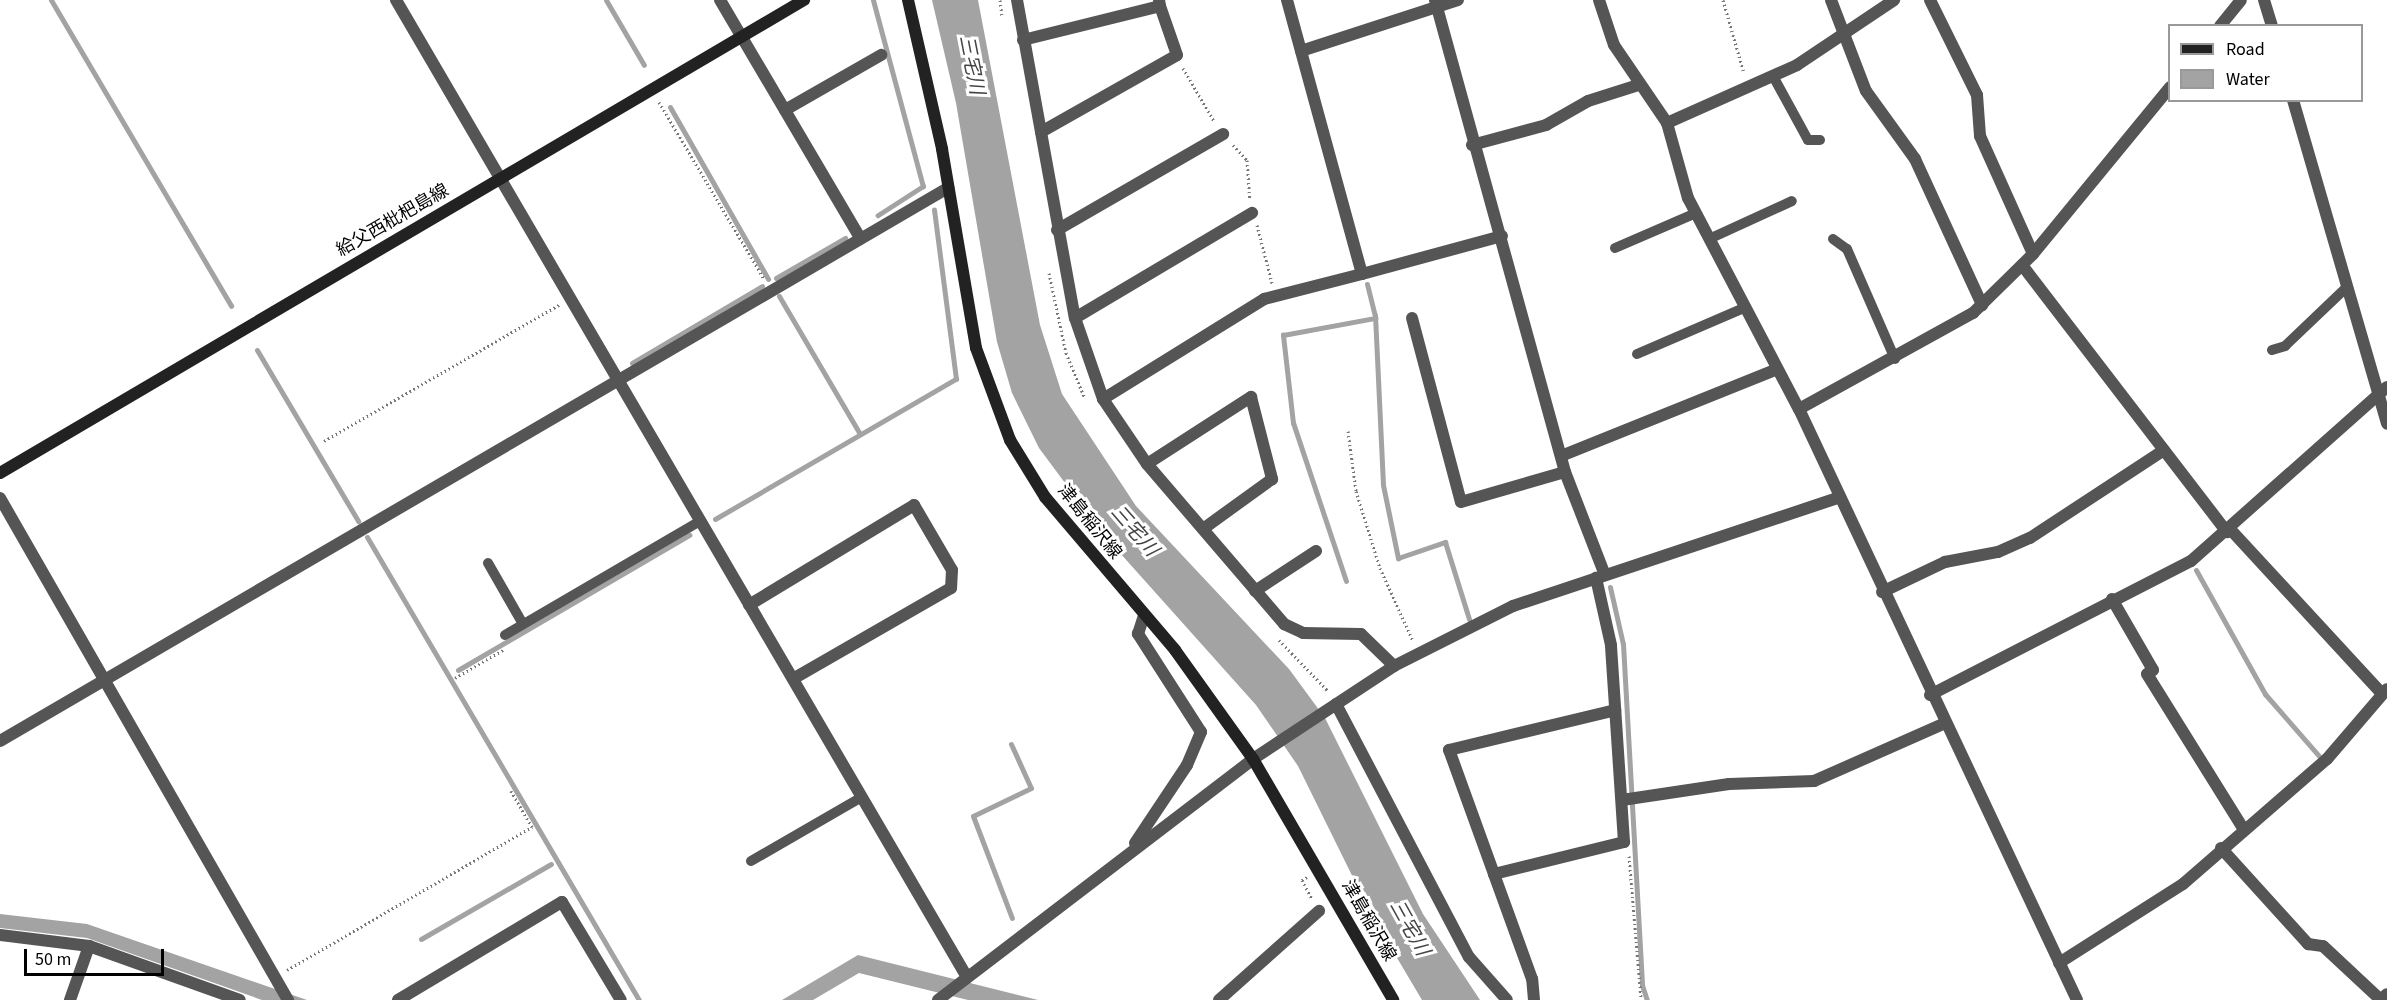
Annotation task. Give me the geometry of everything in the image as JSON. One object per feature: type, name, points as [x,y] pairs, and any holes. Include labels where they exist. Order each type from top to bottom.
[{"type":"main road","name":"給父西枇杷島線","points":[[0,473],[804,0]]},
{"type":"main road","name":"津島稲沢線","points":[[908,0],[948,188],[976,348],[1001,421],[1045,497],[1144,615],[1252,759],[1393,1000]]},
{"type":"street","points":[[396,0],[862,797],[965,979]]},
{"type":"street","points":[[720,0],[861,239]]},
{"type":"street","points":[[1017,0],[1057,230],[1075,318],[1103,399],[1147,464],[1284,624],[1303,633],[1360,634],[1394,666]]},
{"type":"street","points":[[1287,0],[1362,274]]},
{"type":"street","points":[[1301,51],[1436,3],[1458,0]]},
{"type":"street","points":[[1599,0],[1614,45],[1638,85],[1666,123],[1666,134],[1696,213],[1775,370],[1799,409],[1943,724],[2078,1000]]},
{"type":"street","points":[[1831,0],[1843,37],[1866,91],[1915,159],[1982,305]]},
{"type":"street","points":[[1666,123],[1773,76],[1843,37],[1894,0]]},
{"type":"street","points":[[1930,0],[1977,95],[1980,136],[2033,254]]},
{"type":"street","points":[[2222,24],[2241,0]]},
{"type":"street","points":[[2264,0],[2271,24]]},
{"type":"street","points":[[1023,40],[1159,3],[1177,54],[1041,132]]},
{"type":"street","points":[[1436,3],[1472,146],[1502,236],[1565,472],[1600,577],[1611,645],[1615,710],[1630,799],[1624,842],[1494,874]]},
{"type":"street","points":[[785,110],[881,55]]},
{"type":"street","points":[[1472,146],[1546,126],[1588,101],[1638,85]]},
{"type":"street","points":[[1799,409],[1894,359],[1982,305],[2033,254],[2168,88]]},
{"type":"street","points":[[2294,102],[2347,287],[2383,391],[2387,424]]},
{"type":"street","points":[[1057,230],[1223,134]]},
{"type":"street","points":[[0,741],[948,188]]},
{"type":"street","points":[[1075,318],[1252,213]]},
{"type":"street","points":[[1103,399],[1275,296],[1502,236]]},
{"type":"street","points":[[2022,265],[2228,531],[2384,692],[2327,759],[2242,828],[2183,884],[2059,963]]},
{"type":"street","points":[[1412,318],[1461,502],[1565,472]]},
{"type":"street","points":[[1561,456],[1775,370]]},
{"type":"street","points":[[1930,695],[2112,598],[2191,561],[2228,531],[2383,391]]},
{"type":"street","points":[[1147,464],[1251,397],[1272,479],[1203,529]]},
{"type":"street","points":[[1882,592],[1945,562],[1998,552],[2030,538],[2164,450]]},
{"type":"street","points":[[0,498],[285,995]]},
{"type":"street","points":[[939,999],[1252,759],[1394,666],[1513,606],[1838,498]]},
{"type":"street","points":[[749,604],[914,505],[947,561],[951,588],[793,680]]},
{"type":"street","points":[[1255,591],[1317,551]]},
{"type":"street","points":[[2112,598],[2153,670],[2147,674],[2242,828]]},
{"type":"street","points":[[1128,853],[1187,765],[1201,732],[1138,634],[1144,615]]},
{"type":"street","points":[[1332,706],[1469,957],[1507,1000]]},
{"type":"street","points":[[1534,1000],[1532,979],[1449,750],[1615,710]]},
{"type":"street","points":[[1630,799],[1729,784],[1814,781],[1943,724]]},
{"type":"street","points":[[2221,848],[2308,945],[2323,946],[2381,1000],[2387,994]]},
{"type":"street","points":[[398,1000],[562,902],[621,1000]]},
{"type":"street","points":[[1219,1000],[1319,911]]},
{"type":"street","points":[[0,935],[89,946],[240,1000]]},
{"type":"street","points":[[70,1000],[89,946]]},
{"type":"lane","points":[[1773,76],[1808,140],[1820,140]]},
{"type":"lane","points":[[1709,239],[1792,201]]},
{"type":"lane","points":[[1615,248],[1696,213]]},
{"type":"lane","points":[[1833,239],[1847,249],[1894,359]]},
{"type":"lane","points":[[2272,350],[2285,346],[2347,287]]},
{"type":"lane","points":[[1637,354],[1744,308]]},
{"type":"lane","points":[[505,635],[700,521]]},
{"type":"lane","points":[[488,563],[523,624]]},
{"type":"lane","points":[[752,861],[862,797]]},
{"type":"path","points":[[1723,0],[1748,86]]},
{"type":"path","points":[[1177,54],[1223,134],[1247,160],[1252,213],[1275,296]]},
{"type":"path","points":[[652,90],[771,291]]},
{"type":"path","points":[[324,441],[570,298]]},
{"type":"path","points":[[1348,431],[1356,491],[1380,567],[1419,654]]},
{"type":"path","points":[[275,977],[532,827],[511,791]]},
{"type":"path","points":[[1624,842],[1641,1000]]},
{"type":"path","points":[[1302,880],[1319,911]]},
{"type":"water","name":"三宅川","points":[[932,0],[978,0],[1040,325],[1062,394],[1136,506],[1289,669],[1325,718],[1423,914],[1480,1000],[1422,1000],[1371,914],[1298,766],[1256,705],[1103,534],[1039,448],[1012,393],[997,342],[956,103]]},
{"type":"water","points":[[0,914],[87,924],[307,1000],[262,1000],[87,938],[0,928]]},
{"type":"water","points":[[858,955],[1038,1000],[968,1000],[859,973],[813,1000],[782,1000]]},
{"type":"waterway","points":[[51,0],[231,306]]},
{"type":"waterway","points":[[606,0],[644,65]]},
{"type":"waterway","points":[[873,0],[923,186],[878,215]]},
{"type":"waterway","points":[[670,107],[768,279]]},
{"type":"waterway","points":[[715,519],[956,379],[934,209]]},
{"type":"waterway","points":[[776,278],[845,238]]},
{"type":"waterway","points":[[1367,284],[1375,315],[1383,485],[1398,558],[1445,542],[1469,619]]},
{"type":"waterway","points":[[632,363],[762,286]]},
{"type":"waterway","points":[[779,296],[860,434]]},
{"type":"waterway","points":[[1346,581],[1293,423],[1283,335],[1375,318]]},
{"type":"waterway","points":[[257,350],[358,521]]},
{"type":"waterway","points":[[458,670],[689,535]]},
{"type":"waterway","points":[[367,537],[639,1000]]},
{"type":"waterway","points":[[2196,570],[2265,694],[2319,756]]},
{"type":"waterway","points":[[1610,587],[1623,644],[1642,985],[1647,1000]]},
{"type":"waterway","points":[[1011,744],[1031,788],[973,816],[1012,918]]},
{"type":"waterway","points":[[421,939],[551,864]]}]
